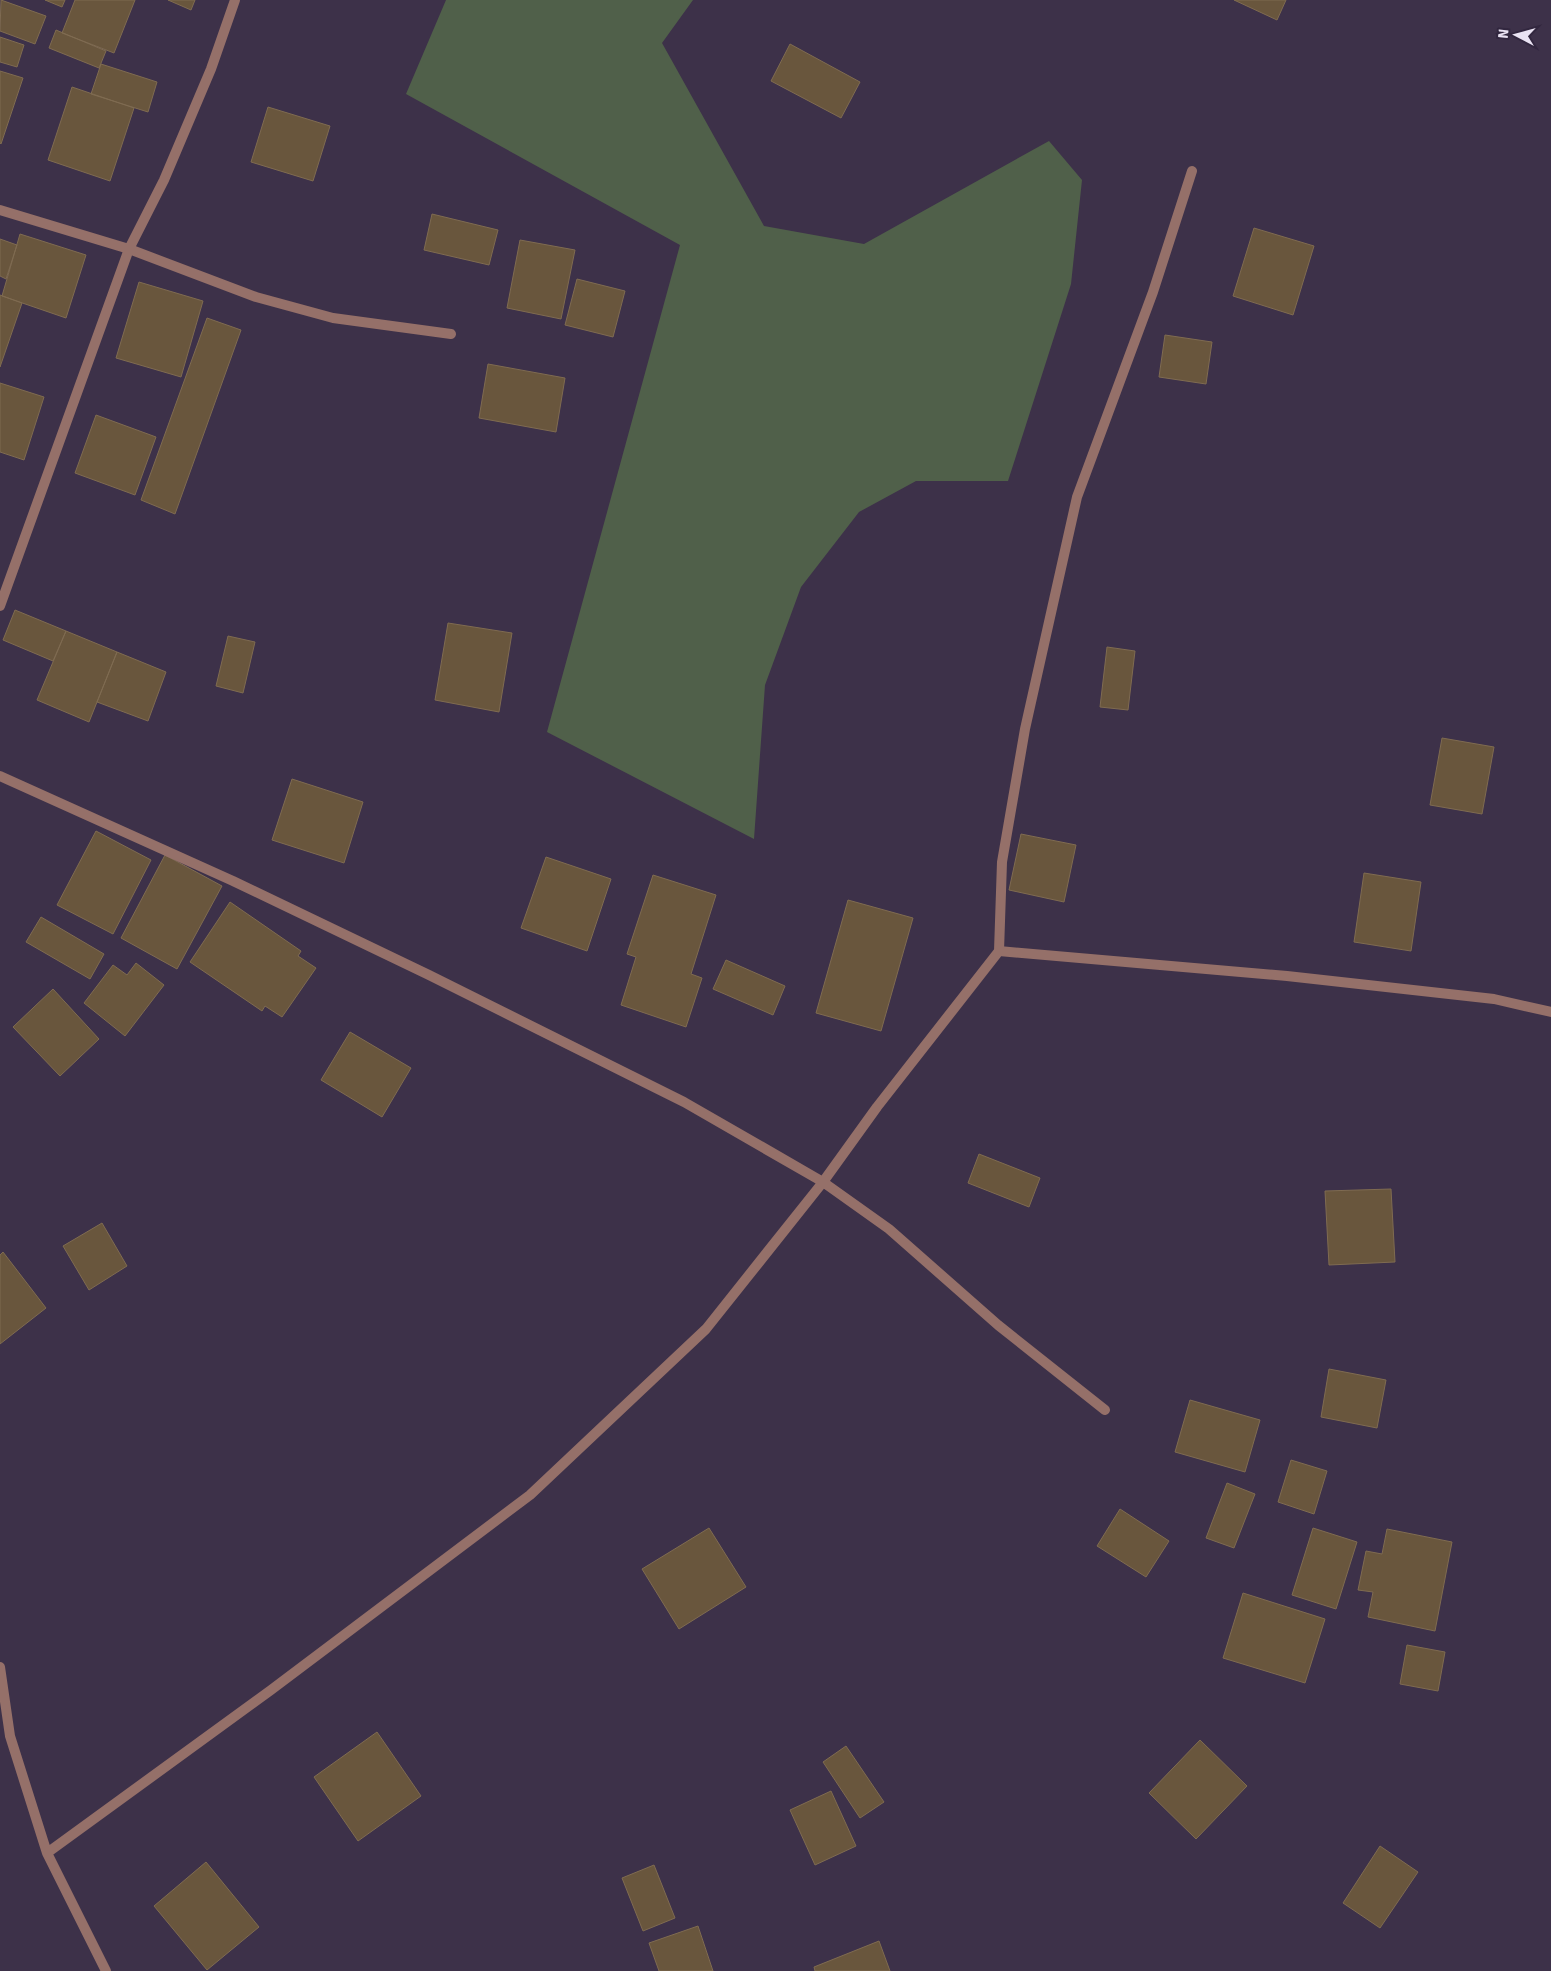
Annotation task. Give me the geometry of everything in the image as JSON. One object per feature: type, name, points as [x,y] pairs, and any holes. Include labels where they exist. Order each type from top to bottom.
[{"type":"street","points":[[0,606],[129,249],[168,171],[211,69],[235,0]]},
{"type":"street","points":[[47,1853],[271,1690],[530,1495],[706,1329],[822,1182],[877,1107],[999,951],[1002,862],[1024,738],[1077,497],[1153,292],[1192,171]]},
{"type":"street","points":[[0,210],[129,249],[256,297],[333,318],[451,334]]},
{"type":"street","points":[[0,776],[224,877],[438,979],[684,1102],[822,1182],[889,1229],[998,1325],[1105,1410]]},
{"type":"street","points":[[999,951],[1287,976],[1484,998],[1551,1012]]},
{"type":"street","points":[[0,1667],[10,1736],[47,1853],[106,1971]]},
{"type":"green space","points":[[446,0],[693,0],[662,43],[764,226],[864,244],[1049,141],[1082,180],[1071,284],[1008,481],[916,481],[859,512],[801,587],[765,685],[754,839],[547,732],[680,245],[406,94]]},
{"type":"building","points":[[1,0],[46,16],[35,44],[0,31]]},
{"type":"building","points":[[45,0],[65,0],[62,7]]},
{"type":"building","points":[[75,0],[135,0],[114,53],[62,33]]},
{"type":"building","points":[[168,0],[195,0],[191,10]]},
{"type":"building","points":[[1234,0],[1286,0],[1277,20]]},
{"type":"building","points":[[56,30],[106,51],[99,68],[49,48]]},
{"type":"building","points":[[0,37],[24,45],[17,67],[0,62]]},
{"type":"building","points":[[790,44],[860,82],[841,118],[771,81]]},
{"type":"building","points":[[101,64],[157,82],[148,112],[91,94]]},
{"type":"building","points":[[0,71],[23,78],[1,144],[0,143]]},
{"type":"building","points":[[72,87],[134,108],[110,181],[48,160]]},
{"type":"building","points":[[268,107],[330,126],[313,181],[251,162]]},
{"type":"building","points":[[432,214],[498,230],[489,265],[424,250]]},
{"type":"building","points":[[1254,228],[1314,246],[1293,315],[1233,296]]},
{"type":"building","points":[[20,234],[86,255],[66,318],[2,296]]},
{"type":"building","points":[[0,239],[17,245],[6,279],[0,276]]},
{"type":"building","points":[[520,240],[575,250],[561,319],[507,308]]},
{"type":"building","points":[[577,279],[625,291],[613,337],[565,325]]},
{"type":"building","points":[[139,282],[203,301],[181,377],[116,358]]},
{"type":"building","points":[[0,295],[22,303],[0,367]]},
{"type":"building","points":[[207,318],[241,330],[175,514],[141,500]]},
{"type":"building","points":[[1165,335],[1212,342],[1206,384],[1159,377]]},
{"type":"building","points":[[488,364],[565,378],[556,432],[479,418]]},
{"type":"building","points":[[0,383],[44,397],[24,460],[0,452]]},
{"type":"building","points":[[96,415],[156,437],[135,495],[75,473]]},
{"type":"building","points":[[15,610],[66,631],[53,661],[3,640]]},
{"type":"building","points":[[448,623],[512,633],[499,712],[435,700]]},
{"type":"building","points":[[66,631],[117,652],[89,722],[37,700]]},
{"type":"building","points":[[228,636],[255,642],[243,693],[216,686]]},
{"type":"building","points":[[1107,647],[1135,651],[1128,710],[1100,707]]},
{"type":"building","points":[[117,652],[166,672],[148,721],[97,702]]},
{"type":"building","points":[[1442,738],[1494,747],[1482,814],[1430,805]]},
{"type":"building","points":[[292,779],[363,802],[344,863],[272,840]]},
{"type":"building","points":[[96,831],[151,860],[113,934],[57,905]]},
{"type":"building","points":[[1021,834],[1076,845],[1064,902],[1009,890]]},
{"type":"building","points":[[165,855],[222,886],[177,969],[121,938]]},
{"type":"building","points":[[546,857],[611,879],[587,951],[521,928]]},
{"type":"building","points":[[1364,873],[1421,882],[1411,951],[1354,942]]},
{"type":"building","points":[[653,875],[716,895],[691,974],[702,978],[686,1027],[621,1005],[636,957],[627,954]]},
{"type":"building","points":[[848,900],[913,918],[881,1031],[816,1013]]},
{"type":"building","points":[[230,902],[301,951],[298,956],[316,968],[282,1017],[265,1006],[262,1011],[190,962]]},
{"type":"building","points":[[41,917],[104,954],[90,979],[26,942]]},
{"type":"building","points":[[726,960],[785,986],[773,1015],[713,989]]},
{"type":"building","points":[[136,963],[164,985],[125,1036],[84,1003],[113,965],[127,975]]},
{"type":"building","points":[[53,989],[99,1039],[60,1076],[13,1027]]},
{"type":"building","points":[[350,1032],[411,1068],[382,1117],[321,1080]]},
{"type":"building","points":[[979,1154],[1040,1178],[1029,1207],[968,1183]]},
{"type":"building","points":[[1391,1189],[1395,1262],[1329,1265],[1325,1191]]},
{"type":"building","points":[[102,1223],[127,1266],[89,1290],[63,1246]]},
{"type":"building","points":[[3,1252],[46,1308],[0,1344],[0,1255]]},
{"type":"building","points":[[1329,1369],[1386,1380],[1377,1428],[1321,1417]]},
{"type":"building","points":[[1190,1400],[1260,1420],[1245,1472],[1175,1452]]},
{"type":"building","points":[[1291,1460],[1327,1471],[1314,1514],[1278,1502]]},
{"type":"building","points":[[1227,1483],[1255,1494],[1234,1548],[1206,1538]]},
{"type":"building","points":[[1120,1509],[1169,1541],[1146,1577],[1097,1546]]},
{"type":"building","points":[[709,1528],[746,1587],[679,1629],[642,1569]]},
{"type":"building","points":[[1313,1528],[1357,1542],[1336,1609],[1292,1595]]},
{"type":"building","points":[[1387,1529],[1452,1542],[1435,1631],[1368,1617],[1373,1592],[1358,1590],[1366,1551],[1382,1554]]},
{"type":"building","points":[[1243,1593],[1325,1619],[1305,1683],[1223,1658]]},
{"type":"building","points":[[1407,1645],[1445,1652],[1438,1691],[1400,1684]]},
{"type":"building","points":[[377,1732],[421,1796],[358,1841],[314,1777]]},
{"type":"building","points":[[1200,1740],[1247,1786],[1196,1839],[1149,1793]]},
{"type":"building","points":[[846,1746],[884,1802],[860,1818],[823,1762]]},
{"type":"building","points":[[831,1791],[856,1846],[815,1865],[790,1810]]},
{"type":"building","points":[[1380,1846],[1418,1872],[1380,1928],[1343,1903]]},
{"type":"building","points":[[206,1862],[259,1927],[207,1970],[154,1906]]},
{"type":"building","points":[[654,1865],[675,1918],[643,1931],[622,1878]]},
{"type":"building","points":[[698,1926],[713,1971],[659,1971],[649,1943]]},
{"type":"building","points":[[879,1941],[890,1971],[815,1971],[814,1967]]}]
